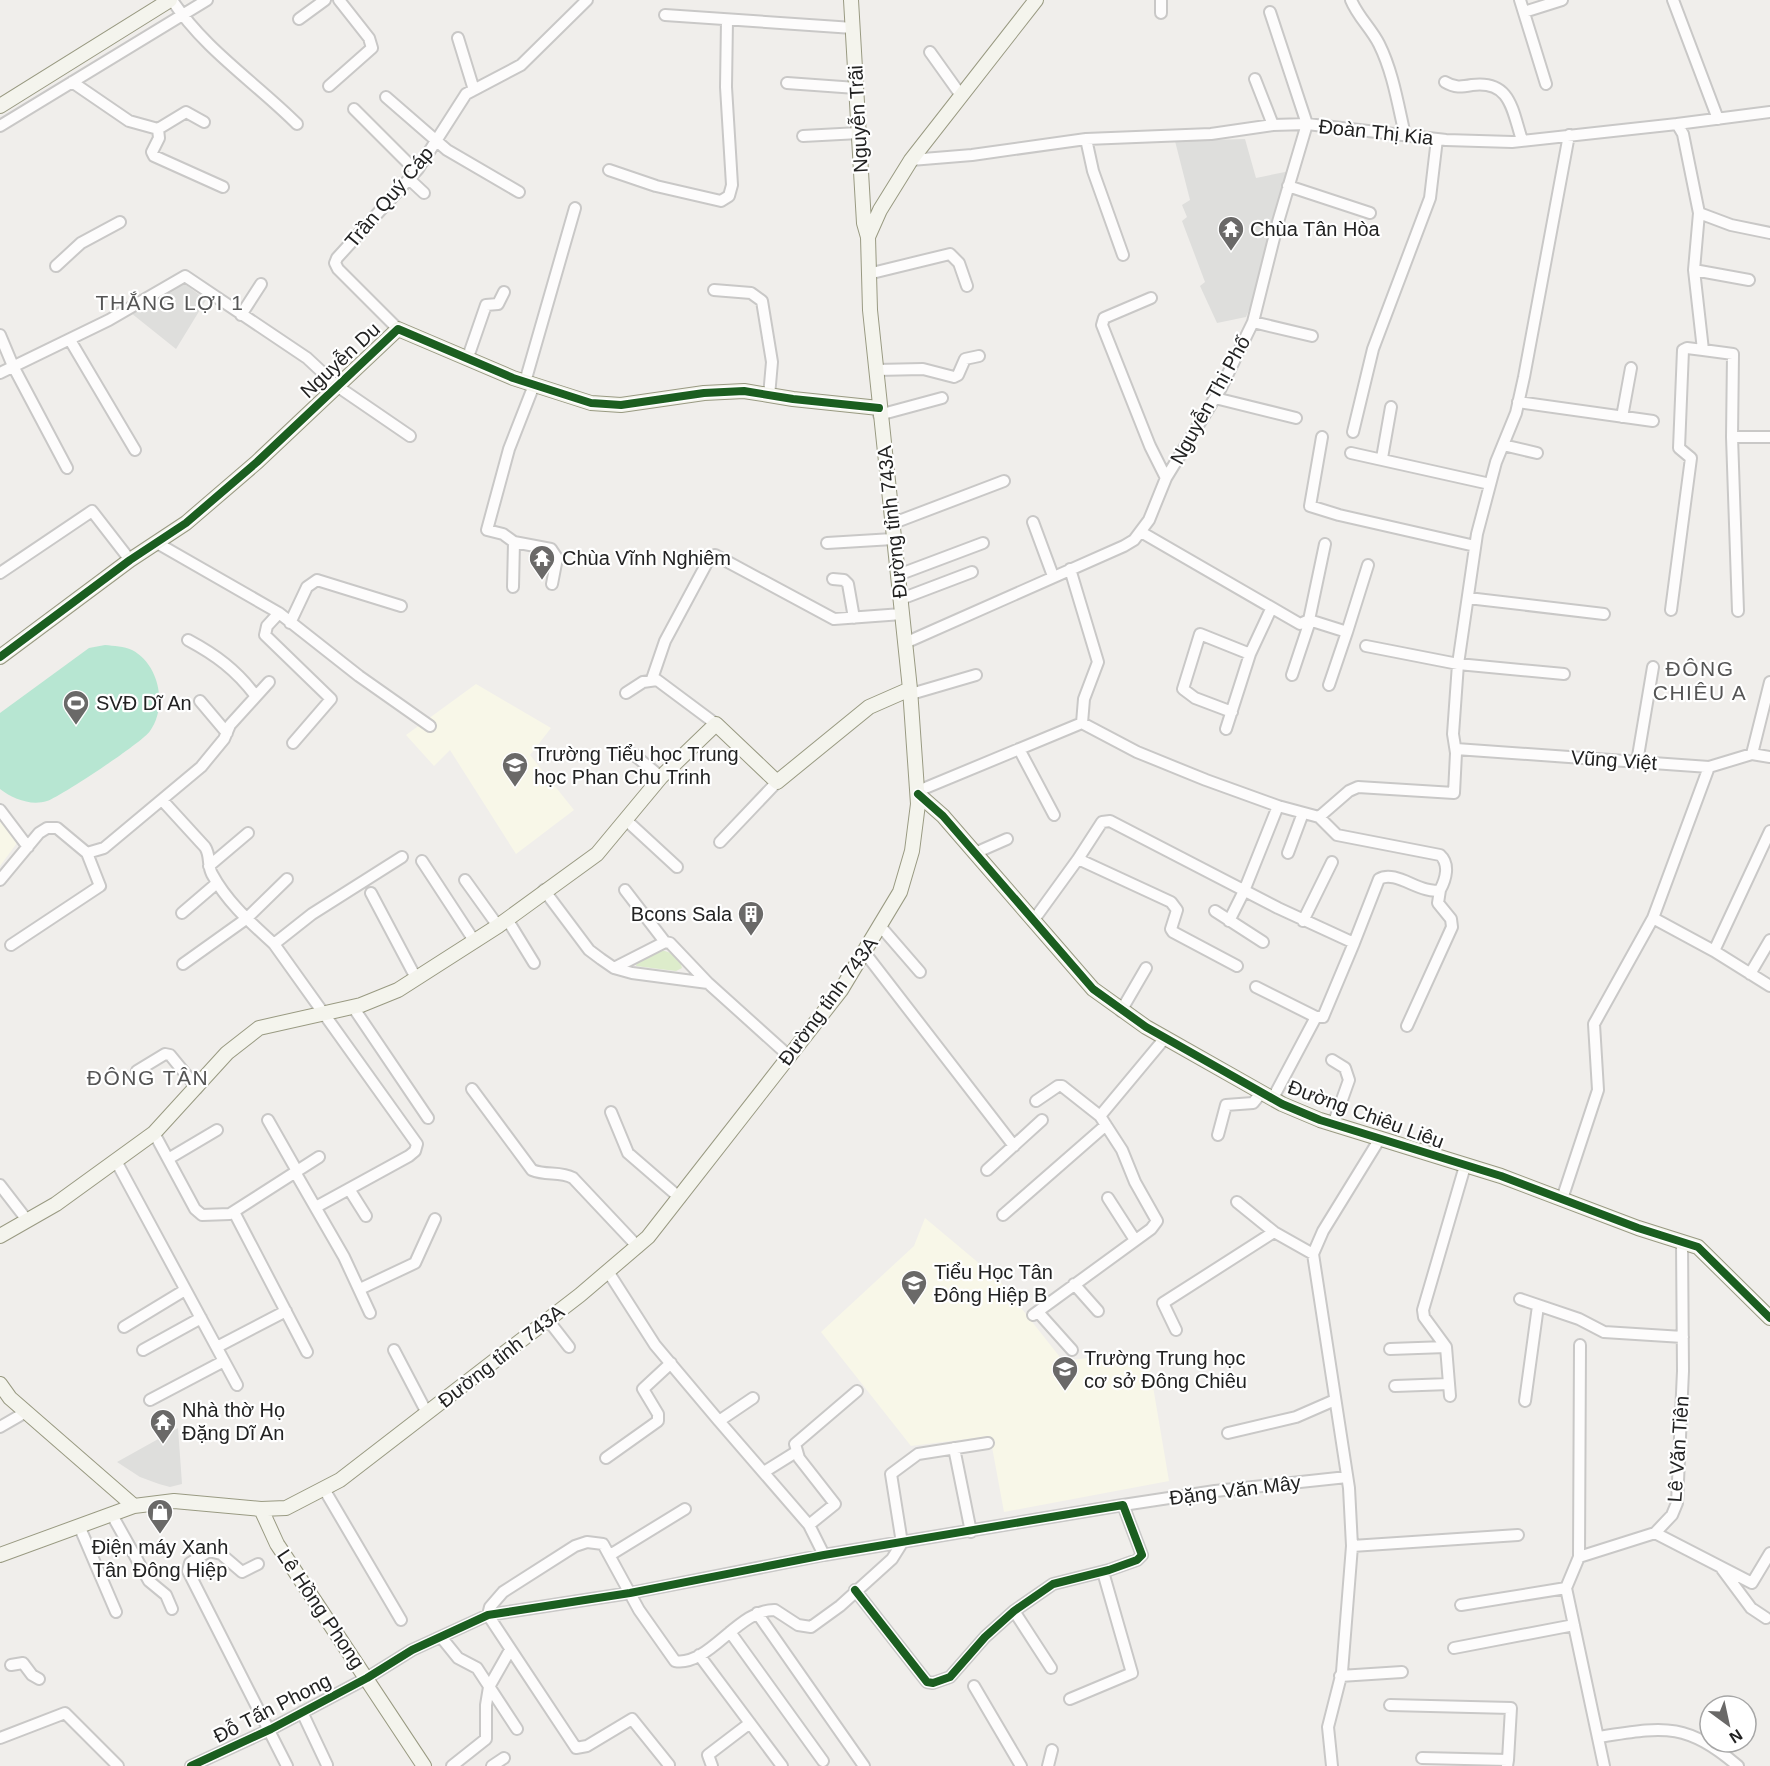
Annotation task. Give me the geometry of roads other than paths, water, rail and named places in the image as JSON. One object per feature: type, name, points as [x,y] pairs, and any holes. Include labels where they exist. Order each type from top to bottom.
[{"type":"street","points":[[0,106],[171,0],[182,15],[297,124]]},
{"type":"street","points":[[0,126],[207,0]]},
{"type":"street","points":[[299,19],[325,0]]},
{"type":"street","points":[[329,86],[372,48],[369,38],[339,0]]},
{"type":"street","name":"Trần Quý Cáp","points":[[398,329],[335,263],[412,175],[436,142],[460,100],[521,65],[587,0]]},
{"type":"street","name":"Nguyễn Trãi","points":[[850,0],[864,223],[868,237]]},
{"type":"street","name":"Đường tỉnh 743A","points":[[0,1555],[80,1528],[134,1506],[174,1501],[261,1509],[286,1508],[352,1472],[609,1273],[638,1247],[680,1198],[841,990],[865,954],[893,906],[905,876],[912,851],[918,792],[911,691],[879,411],[868,274],[868,237],[880,210],[911,160],[960,94],[1036,0]]},
{"type":"street","points":[[1161,0],[1161,13]]},
{"type":"street","points":[[1351,0],[1364,25],[1378,42],[1388,65],[1406,135]]},
{"type":"street","points":[[1520,0],[1546,84]]},
{"type":"street","points":[[1524,12],[1562,0]]},
{"type":"street","points":[[1673,0],[1718,119]]},
{"type":"street","points":[[1270,12],[1307,124]]},
{"type":"street","points":[[666,15],[853,28]]},
{"type":"street","points":[[609,170],[656,186],[721,201],[729,196],[732,185],[726,87],[728,20]]},
{"type":"street","points":[[458,38],[474,90]]},
{"type":"street","points":[[930,52],[960,94]]},
{"type":"street","points":[[1254,79],[1273,125]]},
{"type":"street","points":[[72,82],[129,121],[158,129],[186,112],[204,122]]},
{"type":"street","points":[[1445,82],[1454,87],[1489,83],[1503,91],[1508,98],[1522,140]]},
{"type":"street","points":[[787,83],[855,88]]},
{"type":"street","points":[[386,96],[436,142],[464,162],[519,192]]},
{"type":"street","points":[[354,109],[412,175],[424,193]]},
{"type":"street","name":"Đoàn Thị Kia","points":[[911,160],[972,155],[1086,139],[1211,134],[1273,125],[1307,124],[1437,139],[1522,140],[1770,112]]},
{"type":"street","name":"Nguyễn Thị Phố","points":[[1141,532],[1166,478],[1215,398],[1253,322],[1288,186],[1307,124]]},
{"type":"street","points":[[1677,124],[1683,134],[1699,213],[1694,270],[1703,350]]},
{"type":"street","points":[[158,129],[159,138],[152,152],[154,156],[223,187]]},
{"type":"street","points":[[803,135],[858,132]]},
{"type":"street","points":[[1319,817],[1349,791],[1358,787],[1454,793],[1456,749],[1452,734],[1469,574],[1490,484],[1518,402],[1534,333],[1569,135]]},
{"type":"street","points":[[1086,139],[1093,171],[1123,255]]},
{"type":"street","points":[[1353,432],[1373,349],[1430,198],[1437,139]]},
{"type":"street","points":[[1288,186],[1370,213]]},
{"type":"street","points":[[552,584],[557,558],[552,549],[514,542],[503,534],[487,530],[529,384],[575,208]]},
{"type":"street","points":[[1699,213],[1731,225],[1770,233]]},
{"type":"street","points":[[56,266],[81,243],[120,222]]},
{"type":"street","points":[[868,274],[950,254],[959,263],[967,286]]},
{"type":"street","points":[[1694,270],[1749,280]]},
{"type":"street","points":[[0,372],[70,340],[164,291],[185,276],[307,358],[337,386],[410,436]]},
{"type":"street","points":[[241,315],[261,284]]},
{"type":"street","points":[[714,290],[751,293],[762,301],[772,362],[769,396]]},
{"type":"street","points":[[468,357],[486,305],[498,304],[504,292]]},
{"type":"street","points":[[1151,298],[1112,313],[1104,318],[1102,325],[1150,446],[1166,478]]},
{"type":"street","points":[[1253,322],[1312,336]]},
{"type":"street","name":"Nguyễn Du","points":[[0,657],[130,560],[186,523],[256,462],[398,329],[529,384],[591,403],[621,405],[744,391],[879,411],[942,398]]},
{"type":"street","points":[[0,335],[13,366],[67,468]]},
{"type":"street","points":[[70,340],[135,450]]},
{"type":"street","points":[[1671,609],[1691,458],[1679,448],[1683,350],[1688,348],[1733,354],[1732,436],[1738,611]]},
{"type":"street","points":[[876,370],[923,369],[954,377],[958,375],[965,359],[979,356]]},
{"type":"street","points":[[1622,417],[1631,368]]},
{"type":"street","points":[[1215,398],[1296,418]]},
{"type":"street","points":[[1518,402],[1653,421]]},
{"type":"street","points":[[1382,458],[1391,408]]},
{"type":"street","points":[[1732,436],[1770,437]]},
{"type":"street","points":[[1322,437],[1310,496],[1311,506],[1339,515],[1475,546]]},
{"type":"street","points":[[1503,445],[1537,453]]},
{"type":"street","points":[[1351,453],[1382,458],[1490,484]]},
{"type":"street","points":[[891,524],[1004,481]]},
{"type":"street","points":[[0,573],[92,512],[130,560]]},
{"type":"street","points":[[1033,522],[1053,576]]},
{"type":"street","points":[[905,643],[1124,546],[1141,532],[1300,624],[1310,621],[1347,632]]},
{"type":"street","points":[[827,543],[893,538]]},
{"type":"street","points":[[513,587],[514,542]]},
{"type":"street","points":[[157,543],[279,613],[430,726]]},
{"type":"street","points":[[898,575],[982,543]]},
{"type":"street","points":[[1292,675],[1310,621],[1325,544]]},
{"type":"street","points":[[626,693],[652,679],[665,641],[709,559],[715,555],[834,619],[902,614]]},
{"type":"street","points":[[1329,686],[1368,565]]},
{"type":"street","points":[[1070,569],[1098,662],[1084,699],[1082,723]]},
{"type":"street","points":[[900,599],[972,572]]},
{"type":"street","points":[[833,579],[844,580],[848,584],[854,618]]},
{"type":"street","points":[[290,623],[307,587],[317,580],[401,606]]},
{"type":"street","points":[[1468,598],[1604,614]]},
{"type":"street","points":[[1226,729],[1250,654],[1271,609]]},
{"type":"street","points":[[279,613],[267,626],[265,635],[330,699],[293,743]]},
{"type":"street","points":[[1232,712],[1196,698],[1183,689],[1183,685],[1200,634],[1250,654]]},
{"type":"street","points":[[188,640],[223,660],[255,695]]},
{"type":"street","points":[[1366,646],[1458,664],[1564,674]]},
{"type":"street","points":[[1637,762],[1653,667]]},
{"type":"street","points":[[720,842],[777,782],[869,707],[911,691],[976,675]]},
{"type":"street","points":[[652,679],[716,724],[777,782]]},
{"type":"street","points":[[87,853],[105,848],[201,767],[227,733],[230,725],[269,682]]},
{"type":"street","points":[[1752,754],[1770,682]]},
{"type":"street","points":[[200,700],[227,733]]},
{"type":"street","points":[[918,792],[1082,723]]},
{"type":"street","points":[[1082,723],[1137,752],[1278,806],[1319,817],[1332,831],[1344,837],[1440,855],[1446,863],[1438,903],[1451,919],[1452,927],[1407,1026]]},
{"type":"street","points":[[0,1236],[56,1204],[154,1133],[227,1053],[259,1028],[353,1007],[398,990],[503,922],[544,890],[597,854],[661,777],[716,724]]},
{"type":"street","points":[[1019,749],[1054,815]]},
{"type":"street","name":"Vũng Việt","points":[[1456,749],[1709,767],[1752,754],[1770,757]]},
{"type":"street","points":[[633,754],[661,777]]},
{"type":"street","points":[[1563,1200],[1598,1090],[1594,1024],[1653,918],[1709,767]]},
{"type":"street","name":"Đường Chiêu Liêu","points":[[918,792],[943,816],[1093,989],[1120,1011],[1267,1095],[1333,1125],[1465,1166],[1698,1247],[1770,1317]]},
{"type":"street","points":[[162,800],[208,851],[209,866],[217,883],[246,919],[274,944],[417,1144],[415,1151],[409,1156],[316,1207]]},
{"type":"street","points":[[1229,921],[1244,891],[1278,806]]},
{"type":"street","points":[[0,810],[27,847]]},
{"type":"street","points":[[1288,853],[1303,813]]},
{"type":"street","points":[[626,820],[677,867]]},
{"type":"street","points":[[1032,921],[1100,825],[1110,821],[1304,921],[1354,943]]},
{"type":"street","points":[[0,880],[39,833],[47,828],[57,828],[87,853],[100,886],[11,945]]},
{"type":"street","points":[[1714,951],[1770,831]]},
{"type":"street","points":[[209,866],[248,833]]},
{"type":"street","points":[[975,853],[1007,839]]},
{"type":"street","points":[[274,944],[312,914],[402,857]]},
{"type":"street","points":[[1078,859],[1171,902],[1177,910],[1171,929],[1173,932],[1237,966]]},
{"type":"street","points":[[422,861],[475,942]]},
{"type":"street","points":[[1304,921],[1332,862]]},
{"type":"street","points":[[1256,987],[1316,1017],[1325,1015],[1377,882],[1383,876],[1431,891],[1440,890]]},
{"type":"street","points":[[183,964],[246,919],[287,879]]},
{"type":"street","points":[[465,880],[503,922],[534,963]]},
{"type":"street","points":[[182,913],[217,883]]},
{"type":"street","points":[[544,890],[589,950],[614,968],[632,973],[708,983]]},
{"type":"street","points":[[626,891],[664,942]]},
{"type":"street","points":[[371,893],[416,978]]},
{"type":"street","points":[[1215,911],[1263,942]]},
{"type":"street","points":[[1653,918],[1714,951],[1770,987]]},
{"type":"street","points":[[881,927],[920,972]]},
{"type":"street","points":[[1750,974],[1770,940]]},
{"type":"street","points":[[614,968],[664,942],[670,943],[708,983],[789,1056]]},
{"type":"street","points":[[865,954],[939,1046],[1014,1146]]},
{"type":"street","points":[[1120,1011],[1146,968]]},
{"type":"street","points":[[353,1007],[428,1118]]},
{"type":"street","points":[[1218,1135],[1226,1105],[1253,1103],[1267,1095],[1316,1017]]},
{"type":"street","points":[[1003,1215],[1103,1120],[1166,1038]]},
{"type":"street","points":[[137,1071],[165,1054],[170,1055],[197,1088]]},
{"type":"street","points":[[1332,1060],[1345,1068],[1349,1080],[1333,1125]]},
{"type":"street","points":[[1036,1101],[1058,1086],[1062,1086],[1103,1120],[1122,1150],[1135,1182],[1156,1221],[1151,1229],[1036,1314],[1072,1350]]},
{"type":"street","points":[[472,1089],[532,1170],[543,1175],[564,1173],[573,1178],[638,1247]]},
{"type":"street","points":[[610,1112],[628,1153],[680,1198]]},
{"type":"street","points":[[268,1120],[360,1289],[370,1313]]},
{"type":"street","points":[[987,1170],[1042,1120]]},
{"type":"street","points":[[168,1159],[217,1130]]},
{"type":"street","points":[[154,1133],[195,1209],[202,1215],[215,1216],[234,1212],[319,1157]]},
{"type":"street","points":[[1332,1766],[1328,1727],[1340,1676],[1352,1546],[1347,1477],[1313,1254],[1323,1231],[1379,1140]]},
{"type":"street","points":[[116,1161],[237,1385]]},
{"type":"street","points":[[1450,1396],[1446,1347],[1424,1317],[1423,1310],[1465,1166]]},
{"type":"street","points":[[0,1185],[27,1220]]},
{"type":"street","points":[[349,1189],[366,1216]]},
{"type":"street","points":[[1108,1198],[1135,1240]]},
{"type":"street","points":[[1237,1202],[1274,1232],[1313,1254]]},
{"type":"street","points":[[234,1212],[307,1352]]},
{"type":"street","points":[[360,1289],[415,1263],[435,1219]]},
{"type":"street","points":[[1176,1330],[1163,1303],[1274,1232]]},
{"type":"street","name":"Lê Văn Tiên","points":[[1655,1533],[1672,1515],[1677,1503],[1683,1337],[1682,1242]]},
{"type":"street","points":[[609,1273],[656,1345],[719,1422],[809,1525],[824,1555]]},
{"type":"street","points":[[1074,1284],[1098,1311]]},
{"type":"street","points":[[124,1327],[185,1290]]},
{"type":"street","points":[[1520,1299],[1579,1319],[1604,1332],[1683,1337]]},
{"type":"street","points":[[1525,1401],[1538,1306]]},
{"type":"street","points":[[217,1347],[286,1311]]},
{"type":"street","points":[[143,1350],[201,1318]]},
{"type":"street","points":[[548,1320],[569,1347]]},
{"type":"street","points":[[1580,1345],[1579,1557],[1566,1588],[1604,1766]]},
{"type":"street","points":[[1390,1349],[1446,1347]]},
{"type":"street","points":[[394,1350],[427,1413]]},
{"type":"street","points":[[150,1400],[224,1361]]},
{"type":"street","points":[[606,1458],[658,1421],[658,1414],[643,1389],[671,1363]]},
{"type":"street","points":[[0,1384],[10,1398],[134,1506]]},
{"type":"street","points":[[1395,1386],[1449,1384]]},
{"type":"street","points":[[809,1525],[835,1504],[796,1452],[795,1444],[857,1391]]},
{"type":"street","points":[[719,1422],[753,1398]]},
{"type":"street","points":[[1228,1433],[1296,1417],[1335,1400]]},
{"type":"street","points":[[0,1427],[26,1412]]},
{"type":"street","points":[[367,1678],[412,1650],[488,1615],[494,1601],[512,1586],[587,1542],[603,1544],[630,1593],[675,1661],[691,1661],[757,1613],[775,1610],[798,1625],[811,1627],[840,1606],[855,1590],[892,1559],[902,1543],[891,1474],[918,1454],[988,1443]]},
{"type":"street","points":[[954,1448],[971,1532]]},
{"type":"street","points":[[764,1472],[796,1452]]},
{"type":"street","name":"Đặng Văn Mây","points":[[488,1615],[630,1593],[824,1555],[1123,1505],[1215,1491],[1347,1477]]},
{"type":"street","points":[[324,1489],[401,1620]]},
{"type":"street","points":[[855,1590],[927,1682],[933,1683],[953,1674],[985,1636],[1014,1611],[1053,1584],[1103,1572],[1137,1560],[1142,1555],[1123,1505]]},
{"type":"street","name":"Lê Hồng Phong","points":[[261,1509],[277,1544],[424,1766]]},
{"type":"street","points":[[610,1555],[685,1509]]},
{"type":"street","points":[[112,1515],[149,1581],[166,1595],[172,1609]]},
{"type":"street","points":[[80,1528],[116,1612]]},
{"type":"street","points":[[1579,1557],[1655,1533],[1752,1583],[1770,1553]]},
{"type":"street","points":[[1352,1546],[1518,1535]]},
{"type":"street","points":[[258,1564],[242,1572],[221,1554],[208,1551],[190,1563],[188,1571],[286,1766]]},
{"type":"street","points":[[1721,1568],[1751,1608],[1766,1618]]},
{"type":"street","points":[[1070,1699],[1132,1673],[1103,1572]]},
{"type":"street","points":[[1461,1605],[1566,1588]]},
{"type":"street","points":[[1014,1611],[1051,1668]]},
{"type":"street","points":[[757,1613],[864,1766]]},
{"type":"street","points":[[488,1615],[576,1748],[587,1746],[632,1719],[669,1765]]},
{"type":"street","points":[[1454,1648],[1574,1624]]},
{"type":"street","points":[[730,1632],[823,1761]]},
{"type":"street","points":[[441,1637],[459,1658],[477,1668],[517,1729]]},
{"type":"street","points":[[459,1764],[488,1734],[485,1717],[489,1687],[510,1650]]},
{"type":"street","points":[[699,1655],[782,1766]]},
{"type":"street","points":[[11,1665],[23,1663],[32,1675],[39,1679]]},
{"type":"street","points":[[1340,1676],[1402,1672]]},
{"type":"street","name":"Đỗ Tấn Phong","points":[[191,1766],[267,1731],[367,1678]]},
{"type":"street","points":[[974,1686],[1021,1766]]},
{"type":"street","points":[[1390,1704],[1511,1708],[1508,1763],[1422,1758]]},
{"type":"street","points":[[0,1738],[65,1713],[118,1766]]},
{"type":"street","points":[[302,1713],[327,1765]]},
{"type":"street","points":[[712,1766],[708,1755],[750,1723]]},
{"type":"street","points":[[1598,1737],[1667,1729],[1711,1744],[1738,1766]]},
{"type":"street","points":[[1048,1766],[1052,1750]]},
{"type":"street","points":[[492,1766],[504,1758]]},
{"type":"place","name":"Chùa Tân Hòa","points":[[1231,252]]},
{"type":"place","name":"Chùa Vĩnh Nghiêm","points":[[542,581]]},
{"type":"place","name":"SVĐ Dĩ An","points":[[76,726]]},
{"type":"place","name":"Trường Tiểu học Trung học Phan Chu Trinh","points":[[515,788]]},
{"type":"place","name":"Bcons Sala","points":[[751,937]]},
{"type":"place","name":"Tiểu Học Tân Đông Hiệp B","points":[[914,1306]]},
{"type":"place","name":"Trường Trung học cơ sở Đông Chiêu","points":[[1065,1392]]},
{"type":"place","name":"Nhà thờ Họ Đặng Dĩ An","points":[[163,1445]]},
{"type":"place","name":"Điện máy Xanh Tân Đông Hiệp","points":[[160,1535]]},
{"type":"district","name":"THẮNG LỢI 1","points":[[170,302]]},
{"type":"district","name":"ĐÔNG CHIÊU A","points":[[1700,680]]},
{"type":"district","name":"ĐÔNG TÂN","points":[[148,1077]]}]
